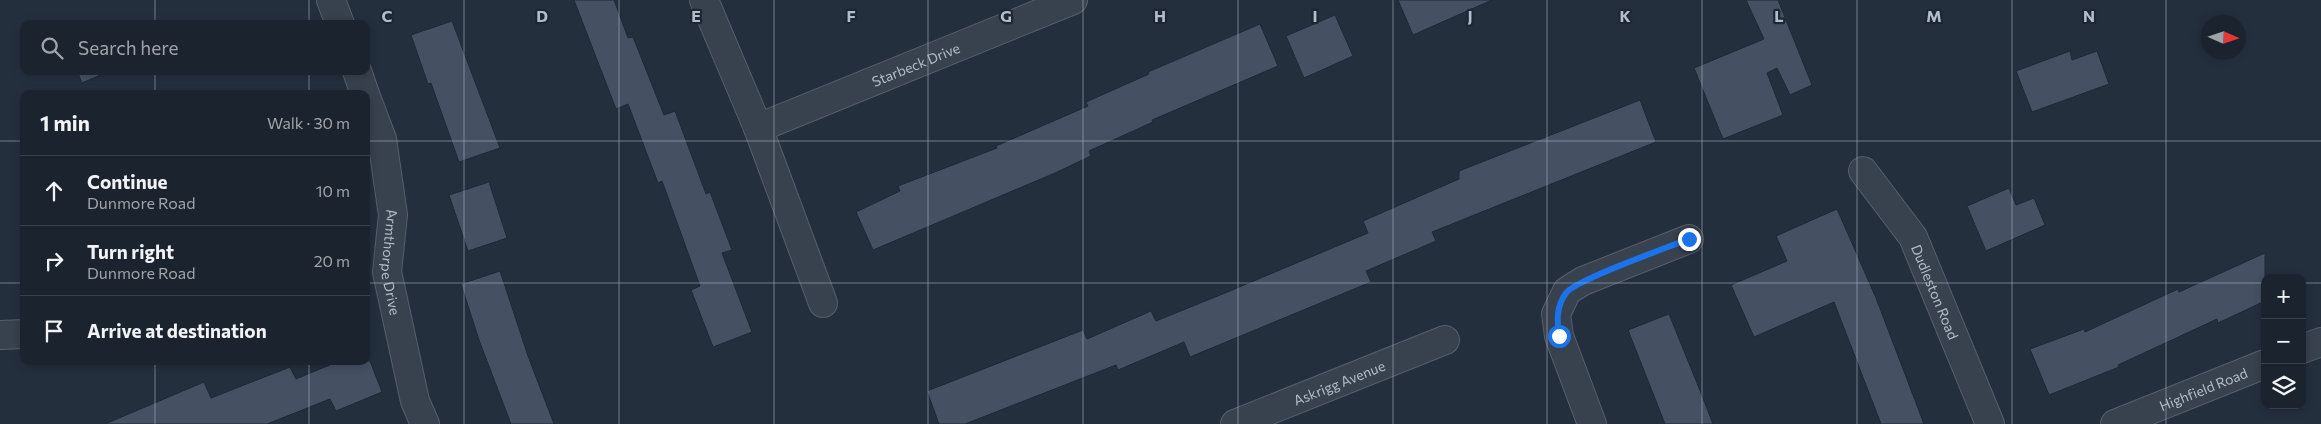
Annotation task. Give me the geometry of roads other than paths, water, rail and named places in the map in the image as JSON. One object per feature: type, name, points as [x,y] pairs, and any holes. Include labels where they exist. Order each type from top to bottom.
[{"type":"street","points":[[331,0],[338,20]]},
{"type":"street","points":[[704,0],[758,128],[823,303]]},
{"type":"street","name":"Starbeck Drive","points":[[758,128],[1072,0]]},
{"type":"street","name":"Armthorpe Drive","points":[[358,75],[364,90]]},
{"type":"street","name":"Armthorpe Drive","points":[[370,106],[382,139],[393,215],[376,275],[415,401],[425,424]]},
{"type":"street","name":"Dudleston Road","points":[[1863,170],[1913,237],[1990,424]]},
{"type":"street","points":[[1592,424],[1559,336],[1556,314],[1567,291],[1584,281],[1689,239]]},
{"type":"street","points":[[0,335],[20,334]]},
{"type":"street","name":"Askrigg Avenue","points":[[1235,424],[1446,340]]},
{"type":"street","points":[[2306,348],[2321,342]]},
{"type":"street","name":"Highfield Road","points":[[2115,424],[2261,366]]}]
